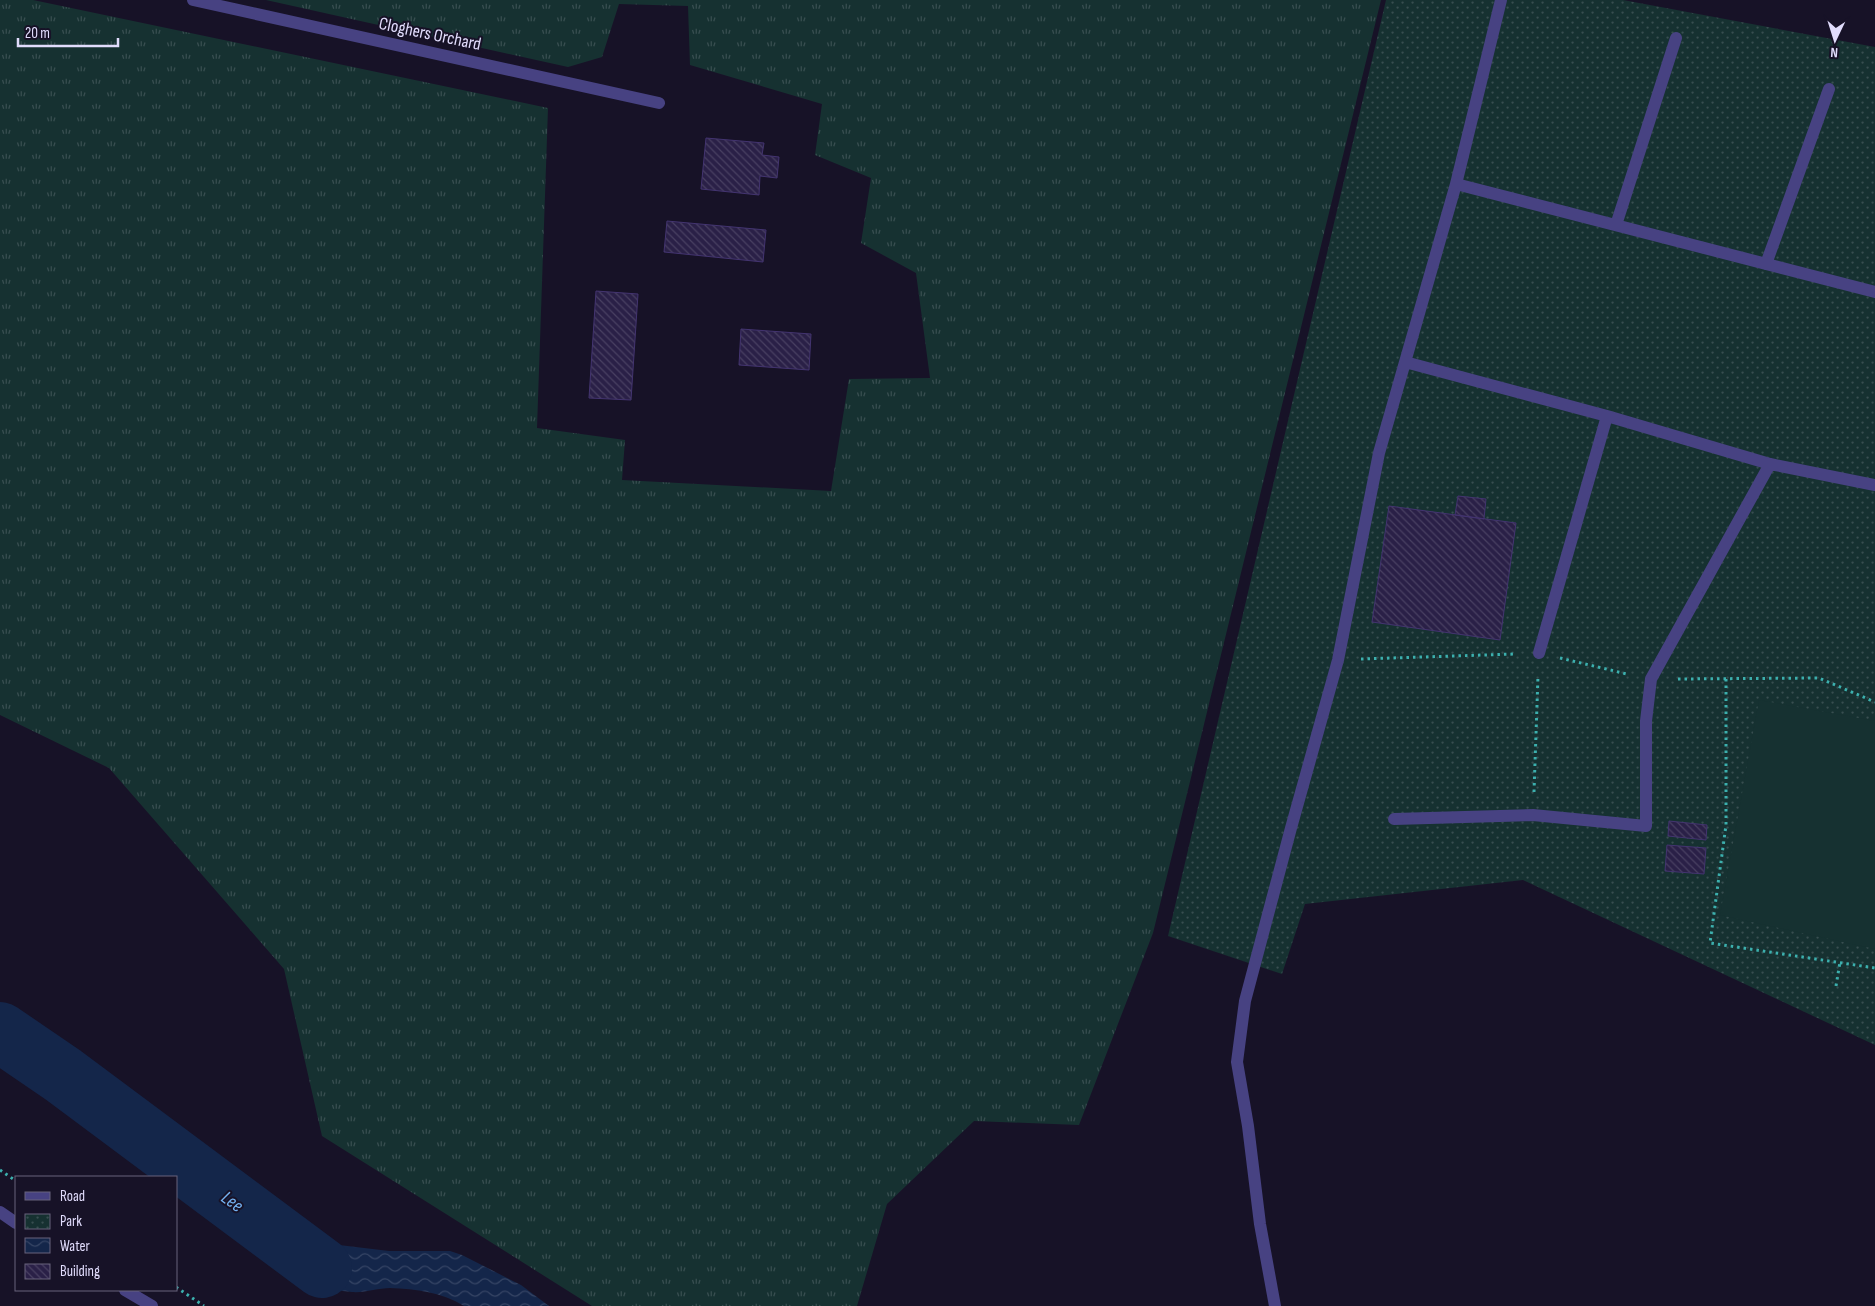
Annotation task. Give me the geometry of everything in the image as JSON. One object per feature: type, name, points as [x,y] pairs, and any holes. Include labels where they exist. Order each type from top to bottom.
[{"type":"street","name":"Cloghers Orchard","points":[[193,0],[659,103]]},
{"type":"street","points":[[1275,1306],[1260,1224],[1248,1126],[1237,1062],[1245,1002],[1290,828],[1338,660],[1379,453],[1456,184],[1501,0]]},
{"type":"street","points":[[1616,225],[1676,38]]},
{"type":"street","points":[[1766,264],[1829,89]]},
{"type":"street","points":[[1456,184],[1875,292]]},
{"type":"street","points":[[1405,362],[1607,416],[1770,464],[1875,486]]},
{"type":"street","points":[[1539,653],[1607,416]]},
{"type":"street","points":[[1394,820],[1533,815],[1646,826],[1646,721],[1651,679],[1770,464]]},
{"type":"street","points":[[0,1212],[15,1222]]},
{"type":"street","points":[[127,1291],[152,1306]]},
{"type":"path","points":[[1338,660],[1539,653],[1651,679],[1819,678],[1875,702]]},
{"type":"path","points":[[1533,815],[1539,653]]},
{"type":"path","points":[[1726,680],[1726,825],[1710,943],[1875,968]]},
{"type":"path","points":[[1836,986],[1840,962]]},
{"type":"path","points":[[0,1170],[15,1180]]},
{"type":"path","points":[[178,1288],[204,1306]]},
{"type":"green space","points":[[0,0],[33,0],[548,108],[537,428],[625,440],[622,480],[831,491],[849,379],[930,378],[916,273],[861,243],[871,178],[815,155],[822,104],[690,65],[688,6],[619,4],[602,57],[568,67],[266,0],[1381,0],[1153,933],[1079,1125],[974,1121],[887,1204],[857,1306],[592,1306],[322,1136],[284,969],[109,768],[0,715]]},
{"type":"green space","points":[[1386,0],[1623,0],[1875,47],[1875,1045],[1523,880],[1305,904],[1282,974],[1168,936]]},
{"type":"green space","points":[[1759,700],[1875,721],[1875,949],[1720,915]]},
{"type":"water","points":[[275,1196],[279,1206],[293,1220],[310,1232],[339,1245],[389,1251],[450,1251],[462,1255],[521,1285],[549,1306],[464,1306],[447,1297],[419,1290],[390,1288],[352,1292],[336,1290],[306,1280],[279,1266],[239,1239]]},
{"type":"building","points":[[706,138],[764,143],[762,155],[779,157],[777,178],[760,176],[759,195],[701,189]]},
{"type":"building","points":[[667,221],[766,230],[763,262],[664,252]]},
{"type":"building","points":[[596,291],[638,294],[631,400],[589,398]]},
{"type":"building","points":[[741,329],[811,334],[809,370],[739,365]]},
{"type":"building","points":[[1458,496],[1486,499],[1484,519],[1455,515]]},
{"type":"building","points":[[1389,506],[1516,523],[1500,640],[1372,622]]},
{"type":"building","points":[[1669,821],[1707,825],[1706,840],[1668,836]]},
{"type":"building","points":[[1667,845],[1706,848],[1704,874],[1665,871]]},
{"type":"waterway","name":"Lee","points":[[0,1032],[63,1075],[322,1268]]}]
